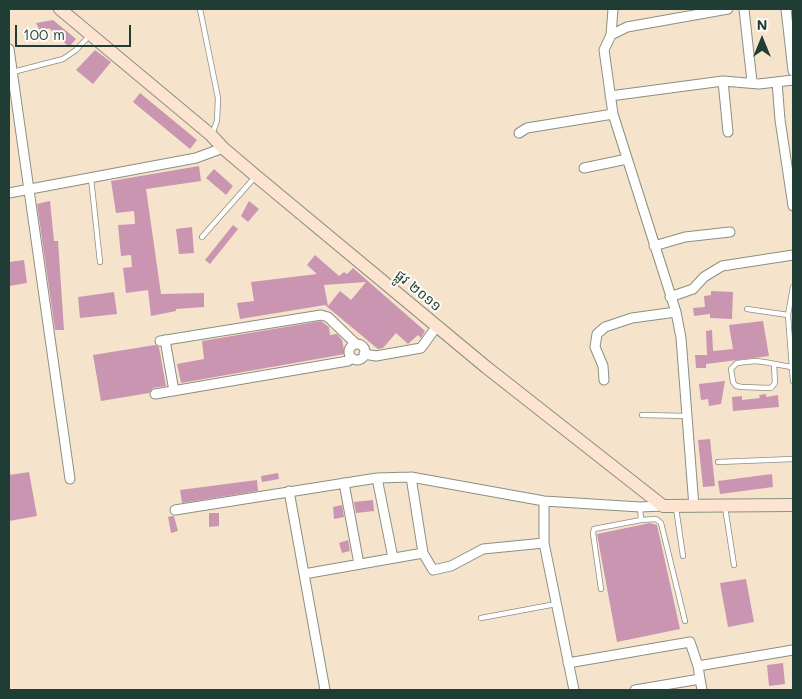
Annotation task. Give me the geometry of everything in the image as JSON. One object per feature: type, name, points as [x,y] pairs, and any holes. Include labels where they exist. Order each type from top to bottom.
[{"type":"main road","name":"ផ្លូវ ២០១១","points":[[60,9],[211,135],[223,148],[256,176],[437,326],[662,506]]},
{"type":"main road","points":[[662,506],[793,505]]},
{"type":"street","points":[[613,9],[610,35],[604,50],[610,96],[613,114],[676,312],[681,338],[694,506]]},
{"type":"street","points":[[610,35],[627,27],[680,13],[728,9]]},
{"type":"street","points":[[744,9],[752,82]]},
{"type":"street","points":[[786,9],[793,71]]},
{"type":"street","points":[[9,49],[70,478]]},
{"type":"street","points":[[610,96],[723,81],[777,82],[793,80]]},
{"type":"street","points":[[723,81],[728,132]]},
{"type":"street","points":[[777,82],[780,120],[793,206]]},
{"type":"street","points":[[519,133],[527,128],[613,114]]},
{"type":"street","points":[[9,192],[196,158],[223,148]]},
{"type":"street","points":[[584,168],[627,159]]},
{"type":"street","points":[[654,246],[685,237],[730,232]]},
{"type":"street","points":[[670,297],[693,289],[704,277],[722,266],[793,255]]},
{"type":"street","points":[[604,380],[602,366],[595,347],[597,334],[605,328],[632,318],[676,312]]},
{"type":"street","points":[[155,394],[348,361],[352,358],[360,359],[364,354],[363,347],[356,344],[328,317],[321,315],[162,340],[174,390]]},
{"type":"street","points":[[364,354],[376,356],[421,348],[437,326]]},
{"type":"street","points":[[352,358],[350,348],[356,344]]},
{"type":"street","points":[[175,510],[377,478],[411,477],[544,501],[640,507],[662,506]]},
{"type":"street","points":[[411,477],[423,553],[431,569],[436,571],[459,563],[483,549],[544,543]]},
{"type":"street","points":[[377,478],[393,558]]},
{"type":"street","points":[[344,483],[360,564]]},
{"type":"street","points":[[289,491],[325,690]]},
{"type":"street","points":[[544,501],[544,543],[574,690]]},
{"type":"street","points":[[304,574],[423,553]]},
{"type":"street","points":[[568,663],[690,642],[698,666],[702,690]]},
{"type":"street","points":[[698,666],[793,650]]},
{"type":"street","points":[[635,690],[700,679]]},
{"type":"lane","points":[[200,9],[218,98],[217,121],[211,135]]},
{"type":"lane","points":[[13,72],[63,59],[76,50],[91,34]]},
{"type":"lane","points":[[202,237],[256,176]]},
{"type":"lane","points":[[91,178],[100,262]]},
{"type":"lane","points":[[793,286],[788,315],[793,381]]},
{"type":"lane","points":[[747,309],[788,315]]},
{"type":"lane","points":[[774,364],[775,384],[771,388],[742,387],[736,386],[733,382],[732,369],[737,363],[755,361],[774,364],[791,367]]},
{"type":"lane","points":[[642,415],[687,416]]},
{"type":"lane","points":[[718,462],[793,458]]},
{"type":"lane","points":[[676,506],[683,556]]},
{"type":"lane","points":[[725,506],[734,565]]},
{"type":"lane","points":[[640,507],[641,520]]},
{"type":"lane","points":[[601,589],[592,533],[594,529],[656,519],[661,523],[684,620]]},
{"type":"lane","points":[[481,618],[556,604]]},
{"type":"building","points":[[53,20],[76,39],[69,47],[49,28],[41,33],[36,23]]},
{"type":"building","points":[[95,50],[111,62],[93,84],[76,70]]},
{"type":"building","points":[[140,93],[197,140],[190,149],[133,102]]},
{"type":"building","points":[[199,166],[201,181],[146,189],[161,294],[204,293],[204,307],[176,309],[176,311],[151,316],[148,290],[126,293],[123,268],[132,267],[131,255],[121,256],[118,225],[135,224],[134,211],[116,213],[111,181]]},
{"type":"building","points":[[214,169],[233,186],[226,195],[206,178]]},
{"type":"building","points":[[50,201],[54,241],[58,241],[64,330],[55,330],[37,204]]},
{"type":"building","points":[[249,201],[259,209],[248,222],[241,216]]},
{"type":"building","points":[[233,225],[238,229],[210,264],[205,260]]},
{"type":"building","points":[[192,227],[194,253],[179,254],[176,229]]},
{"type":"building","points":[[315,255],[339,276],[344,272],[347,274],[353,268],[425,331],[421,338],[418,335],[408,344],[396,333],[383,348],[378,349],[325,305],[240,319],[237,303],[254,301],[251,282],[317,274],[307,265]],"holes":[[[366,282],[351,300],[340,291],[328,306],[324,285]]]},
{"type":"building","points":[[24,260],[27,283],[9,286],[9,262]]},
{"type":"building","points":[[711,291],[733,292],[732,319],[710,318],[710,314],[694,316],[693,308],[705,307],[704,296],[711,295]]},
{"type":"building","points":[[114,292],[117,314],[80,318],[78,297]]},
{"type":"building","points":[[321,321],[329,327],[330,335],[337,334],[342,340],[345,354],[181,383],[177,364],[204,359],[202,341]]},
{"type":"building","points":[[763,321],[769,356],[706,364],[706,368],[696,368],[695,355],[707,355],[706,331],[712,330],[713,351],[733,349],[729,325]]},
{"type":"building","points":[[155,345],[159,347],[166,386],[153,388],[149,393],[101,401],[93,355]]},
{"type":"building","points":[[725,381],[721,404],[709,406],[708,399],[701,400],[699,384]]},
{"type":"building","points":[[766,394],[766,397],[778,395],[779,407],[733,411],[732,397],[742,396],[742,400],[760,398],[759,395]]},
{"type":"building","points":[[710,439],[715,486],[703,487],[698,440]]},
{"type":"building","points":[[29,472],[37,516],[9,521],[9,475]]},
{"type":"building","points":[[278,473],[279,479],[262,482],[261,476]]},
{"type":"building","points":[[772,474],[773,487],[720,494],[718,481]]},
{"type":"building","points":[[257,480],[258,491],[182,503],[180,490]]},
{"type":"building","points":[[373,500],[374,511],[356,513],[354,502]]},
{"type":"building","points":[[342,505],[344,517],[334,519],[333,507]]},
{"type":"building","points":[[209,513],[219,513],[219,526],[209,527]]},
{"type":"building","points":[[174,516],[178,531],[171,533],[168,517]]},
{"type":"building","points":[[650,523],[657,525],[680,629],[617,642],[597,534]]},
{"type":"building","points":[[348,540],[350,551],[342,553],[339,543]]},
{"type":"building","points":[[746,579],[754,622],[728,627],[720,583]]},
{"type":"building","points":[[783,663],[785,684],[769,686],[767,665]]}]
